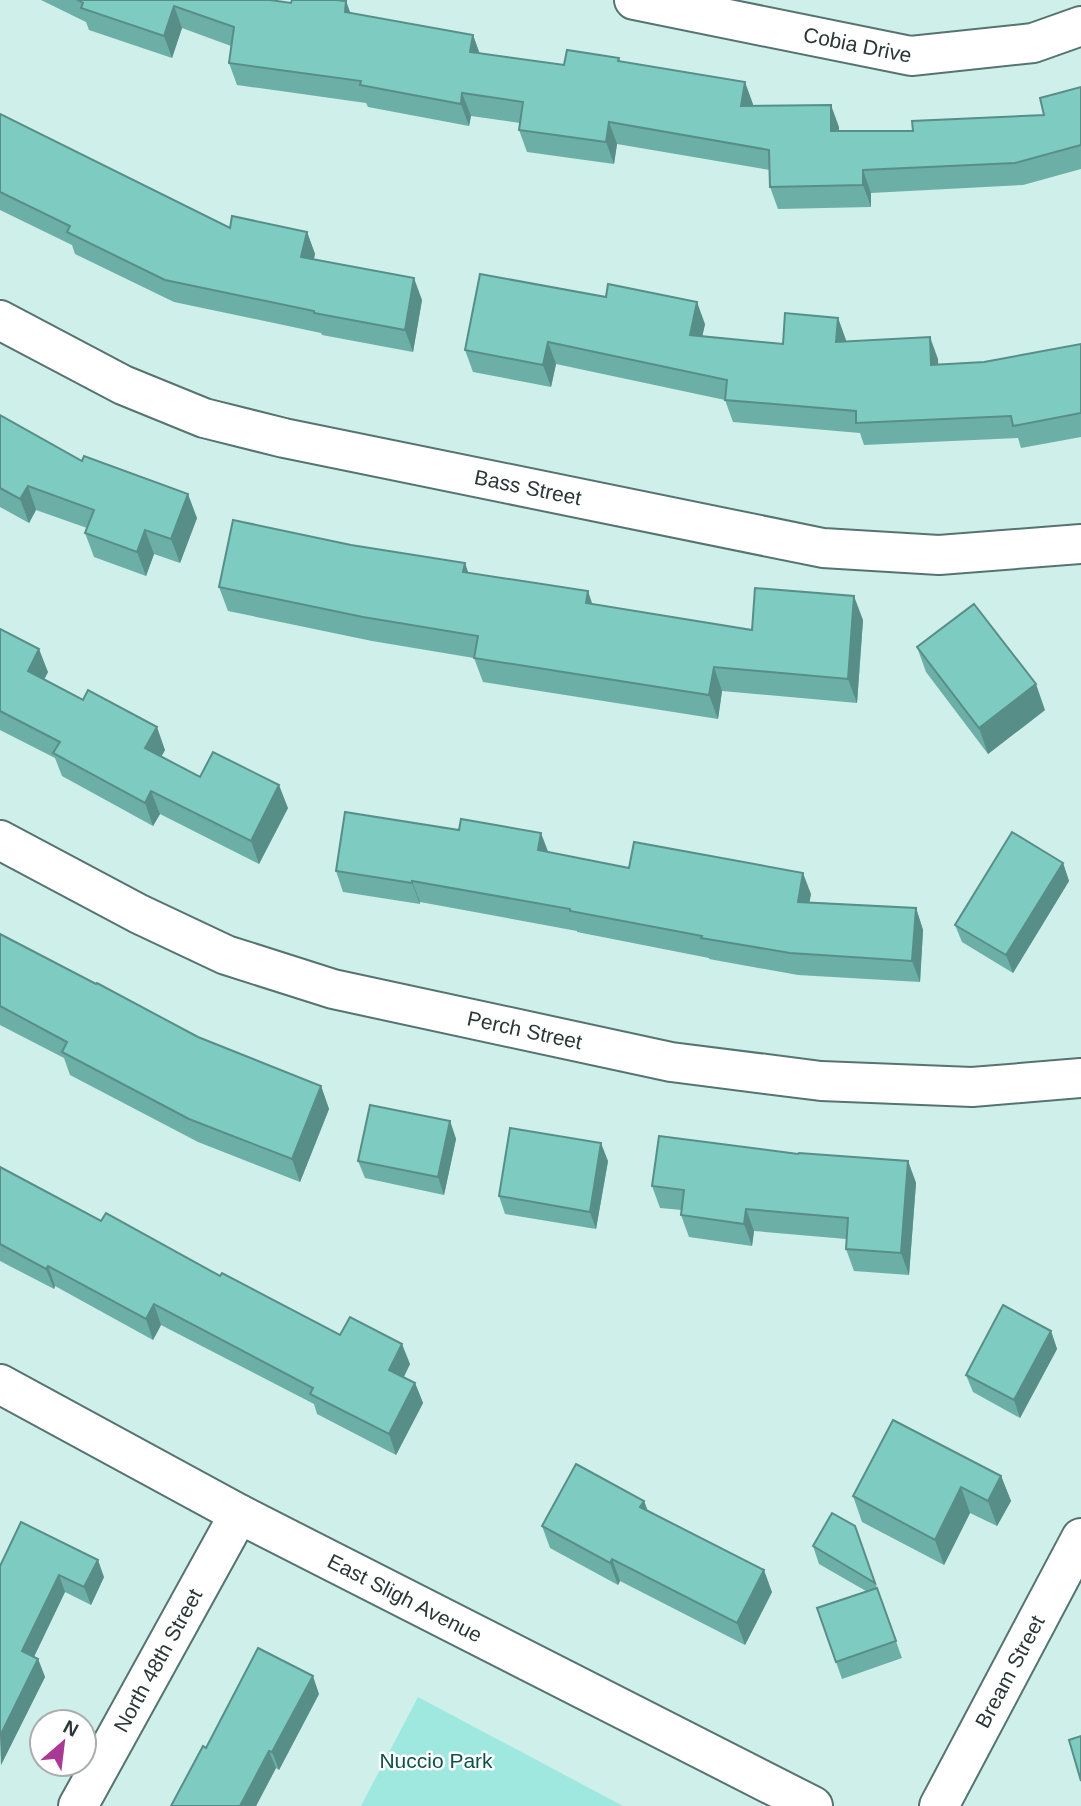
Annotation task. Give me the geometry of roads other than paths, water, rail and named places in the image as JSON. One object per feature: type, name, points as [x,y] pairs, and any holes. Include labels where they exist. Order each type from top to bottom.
[{"type":"street","name":"Cobia Drive","points":[[634,0],[911,56],[1033,43],[1081,26]]},
{"type":"street","name":"Bass Street","points":[[0,320],[123,385],[204,418],[298,441],[823,548],[939,555],[1081,544]]},
{"type":"street","name":"Perch Street","points":[[0,840],[139,914],[226,955],[333,989],[671,1062],[821,1082],[972,1087],[1081,1078]]},
{"type":"street","name":"East Sligh Avenue","points":[[0,1384],[239,1514],[813,1806]]},
{"type":"street","name":"North 48th Street","points":[[78,1806],[239,1514]]},
{"type":"street","name":"Bream Street","points":[[939,1806],[1081,1538]]},
{"type":"park label","name":"Nuccio Park","points":[[436,1761]]}]
